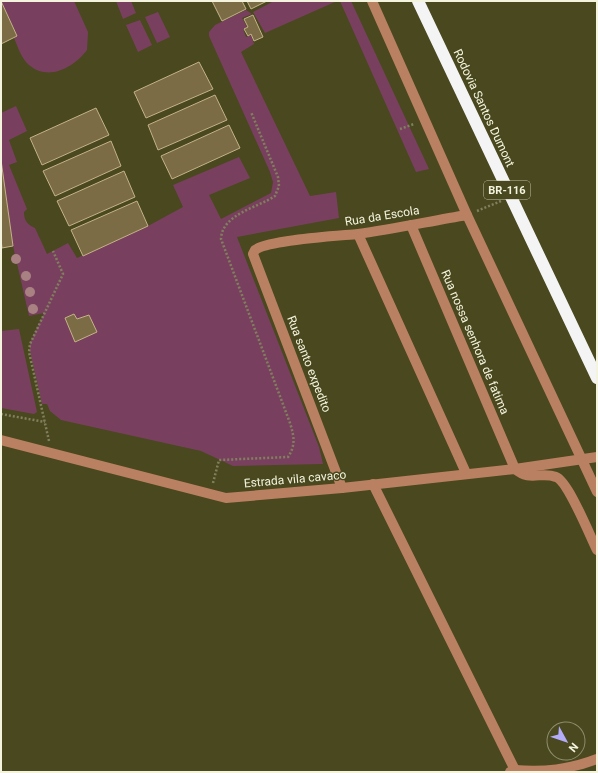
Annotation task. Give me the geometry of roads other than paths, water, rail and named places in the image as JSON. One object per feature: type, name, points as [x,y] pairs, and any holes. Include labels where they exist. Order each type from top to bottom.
[{"type":"highway","name":"Rodovia Santos Dumont","points":[[418,1],[597,378]]},
{"type":"street","points":[[372,1],[467,215],[597,492]]},
{"type":"street","name":"Rua da Escola","points":[[255,250],[263,246],[358,234],[467,215]]},
{"type":"street","name":"Rua nossa senhora de fatima","points":[[411,225],[515,469]]},
{"type":"street","points":[[358,234],[466,473]]},
{"type":"street","name":"Rua santo expedito","points":[[255,250],[253,254],[342,488]]},
{"type":"street","name":"Estrada vila cavaco","points":[[1,440],[226,498],[342,488],[466,473],[515,469],[597,457]]},
{"type":"street","points":[[515,469],[527,476],[552,476],[560,479],[570,493],[597,550]]},
{"type":"street","points":[[373,484],[512,771],[555,771],[577,766],[597,759]]}]
